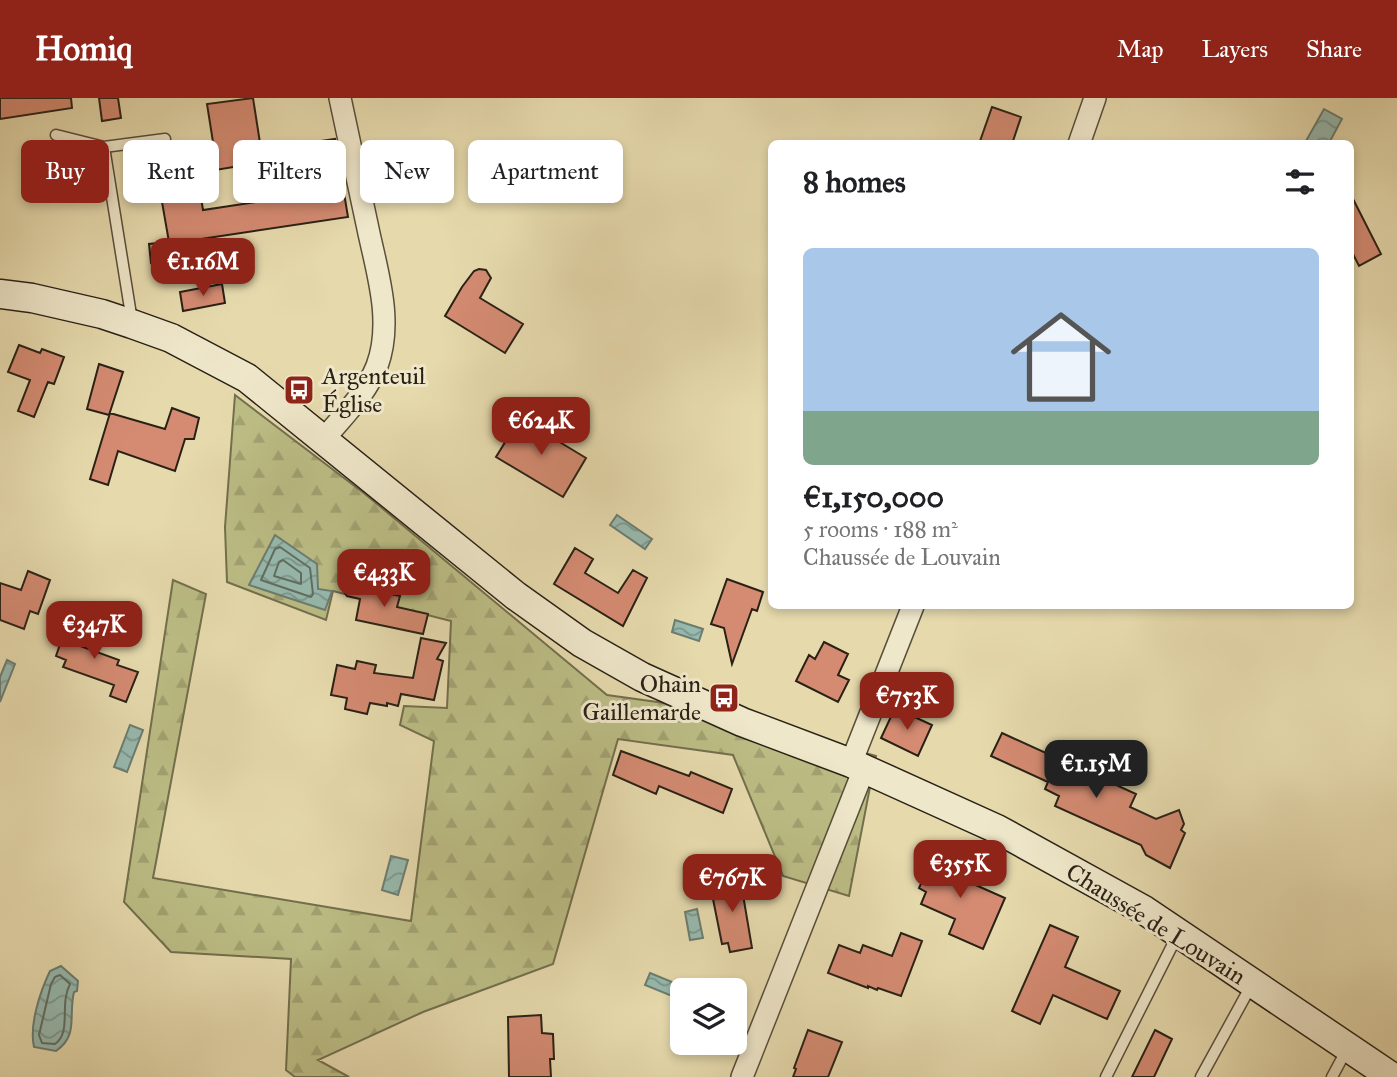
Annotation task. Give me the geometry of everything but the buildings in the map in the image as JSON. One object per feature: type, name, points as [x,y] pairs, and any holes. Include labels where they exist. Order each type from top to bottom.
[{"type":"main road","name":"Chaussée de Louvain","points":[[0,294],[32,298],[102,314],[132,324],[170,338],[247,378],[516,596],[582,643],[642,677],[742,722],[858,766],[997,829],[1144,910],[1392,1077]]},
{"type":"street","points":[[324,439],[372,377],[380,355],[384,329],[379,284],[340,98]]},
{"type":"street","points":[[1080,140],[1095,98]]},
{"type":"street","points":[[742,1077],[858,766],[912,609]]},
{"type":"lane","points":[[55,135],[75,140]]},
{"type":"lane","points":[[109,146],[164,139]]},
{"type":"lane","points":[[109,179],[132,324]]},
{"type":"lane","points":[[1106,1077],[1179,933]]},
{"type":"lane","points":[[1201,1077],[1252,983]]},
{"type":"lane","points":[[1332,1077],[1348,1048]]},
{"type":"green space","points":[[235,395],[365,494],[607,695],[715,710],[876,756],[849,896],[783,876],[733,755],[618,739],[553,964],[423,1012],[318,1060],[349,1077],[295,1077],[286,1070],[291,959],[171,952],[124,902],[173,580],[206,594],[153,878],[411,921],[434,741],[400,725],[404,706],[447,708],[451,621],[333,591],[326,620],[227,582],[225,527]]},
{"type":"water","points":[[1324,109],[1342,119],[1331,140],[1307,140]]},
{"type":"water","points":[[617,515],[652,539],[645,549],[610,525]]},
{"type":"water","points":[[275,535],[317,564],[318,589],[332,591],[325,610],[249,585]]},
{"type":"water","points":[[675,620],[703,629],[699,641],[672,632]]},
{"type":"water","points":[[7,660],[15,664],[0,702],[0,677]]},
{"type":"water","points":[[130,725],[143,730],[127,772],[114,767]]},
{"type":"water","points":[[391,856],[408,860],[398,895],[382,890]]},
{"type":"water","points":[[697,909],[703,938],[690,940],[685,912]]},
{"type":"water","points":[[61,966],[78,981],[72,1001],[68,1038],[56,1051],[34,1047],[34,1019],[39,998],[50,971]]},
{"type":"water","points":[[650,973],[670,981],[670,995],[645,985]]},
{"type":"place","name":"Argenteuil Église","points":[[299,390]]},
{"type":"place","name":"Ohain Gaillemarde","points":[[724,698]]}]
